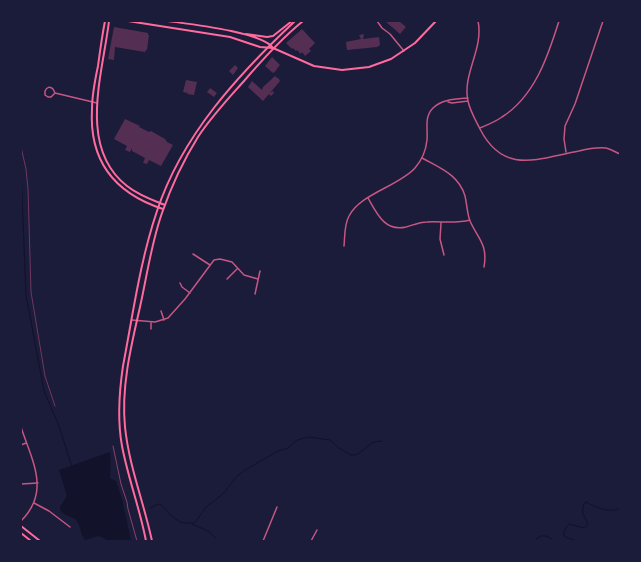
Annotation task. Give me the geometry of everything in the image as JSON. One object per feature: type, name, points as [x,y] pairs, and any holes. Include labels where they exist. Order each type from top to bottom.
[{"type":"main road","points":[[105,21],[92,102],[92,122],[98,152],[104,167],[115,181],[128,193],[141,201],[163,209]]},
{"type":"main road","points":[[109,21],[96,103],[98,135],[103,152],[111,169],[128,187],[149,199],[165,205]]},
{"type":"main road","points":[[128,21],[230,37],[260,47],[273,48],[314,66],[342,70],[376,65],[391,59],[415,43],[436,21]]},
{"type":"main road","points":[[168,21],[267,37],[273,36],[292,21]]},
{"type":"main road","points":[[146,541],[123,451],[119,423],[120,388],[148,241],[160,203],[174,172],[197,130],[229,90],[270,44],[295,21]]},
{"type":"main road","points":[[152,541],[128,450],[125,426],[124,391],[154,240],[163,209],[180,170],[199,137],[220,108],[273,48],[303,21]]},
{"type":"main road","points":[[244,34],[270,44],[273,48]]},
{"type":"main road","points":[[21,526],[40,541]]},
{"type":"main road","points":[[21,533],[31,541]]},
{"type":"street","points":[[377,21],[404,51]]},
{"type":"street","points":[[478,21],[480,28],[479,41],[469,78],[468,101],[486,139],[495,150],[511,159],[525,161],[591,148],[605,148],[620,154]]},
{"type":"street","points":[[480,128],[506,115],[527,94],[540,72],[559,21]]},
{"type":"street","points":[[566,153],[564,139],[565,126],[575,104],[603,21]]},
{"type":"street","points":[[54,93],[51,97],[45,95],[45,91],[50,87],[53,89],[54,93],[96,103]]},
{"type":"street","points":[[344,246],[346,223],[349,214],[356,206],[410,173],[422,158],[427,141],[427,117],[431,111],[437,105],[452,100],[468,98]]},
{"type":"street","points":[[448,102],[468,101]]},
{"type":"street","points":[[422,158],[445,170],[456,179],[464,194],[470,220],[484,249],[484,267]]},
{"type":"street","points":[[368,198],[380,219],[393,227],[402,227],[426,222],[460,223],[470,220]]},
{"type":"street","points":[[441,223],[440,239],[444,255]]},
{"type":"street","points":[[193,254],[210,265]]},
{"type":"street","points":[[132,320],[151,323],[164,320],[172,315],[214,260],[220,259],[230,261],[244,275],[258,279]]},
{"type":"street","points":[[227,279],[237,268]]},
{"type":"street","points":[[255,294],[260,271]]},
{"type":"street","points":[[180,283],[182,287],[190,293]]},
{"type":"street","points":[[161,311],[164,320]]},
{"type":"street","points":[[151,323],[151,329]]},
{"type":"street","points":[[21,427],[36,471],[38,483],[34,503],[21,521]]},
{"type":"street","points":[[21,445],[26,443]]},
{"type":"street","points":[[21,484],[38,483]]},
{"type":"street","points":[[34,503],[49,511],[70,527]]},
{"type":"street","points":[[263,541],[276,507]]},
{"type":"street","points":[[312,541],[317,530]]},
{"type":"lane","points":[[21,147],[26,169],[28,189],[31,292],[45,376],[55,406]]},
{"type":"path","points":[[113,446],[121,484],[137,541]]},
{"type":"shaded area","points":[[110,452],[110,478],[116,481],[122,499],[131,541],[108,541],[98,536],[85,540],[77,521],[60,510],[60,507],[67,496],[59,470]]},
{"type":"building","points":[[385,21],[399,21],[406,27],[400,34]]},
{"type":"building","points":[[114,27],[148,33],[147,50],[145,52],[115,47],[114,60],[108,59]]},
{"type":"building","points":[[302,29],[315,43],[309,49],[311,51],[305,56],[302,52],[301,54],[297,50],[292,49],[286,43]]},
{"type":"building","points":[[364,34],[363,39],[379,37],[380,45],[377,47],[347,50],[346,42],[361,39],[359,35]]},
{"type":"building","points":[[272,57],[280,65],[273,73],[265,66]]},
{"type":"building","points":[[235,65],[238,68],[233,75],[229,71]]},
{"type":"building","points":[[275,76],[280,81],[270,93],[273,91],[274,93],[271,96],[269,94],[263,101],[248,87],[252,81],[262,90],[263,87]]},
{"type":"building","points":[[186,80],[197,82],[194,95],[183,92]]},
{"type":"building","points":[[210,88],[217,93],[214,97],[207,92]]},
{"type":"building","points":[[125,119],[149,132],[151,131],[173,145],[161,166],[149,160],[147,164],[143,163],[145,158],[132,151],[132,148],[130,152],[125,150],[127,146],[114,139]]},
{"type":"waterway","points":[[21,170],[26,295],[44,391],[59,426],[72,467]]},
{"type":"waterway","points":[[150,508],[158,504],[162,505],[170,515],[180,522],[194,523],[206,507],[223,494],[237,476],[278,451],[288,448],[297,440],[309,437],[330,440],[339,448],[351,455],[358,454],[373,442],[382,441]]},
{"type":"waterway","points":[[577,541],[565,537],[564,531],[569,524],[584,528],[587,526],[587,521],[583,513],[584,503],[586,502],[598,508],[607,510],[616,510],[620,508]]},
{"type":"waterway","points":[[192,524],[208,531],[216,538]]},
{"type":"waterway","points":[[536,541],[537,538],[544,536],[554,541]]}]
